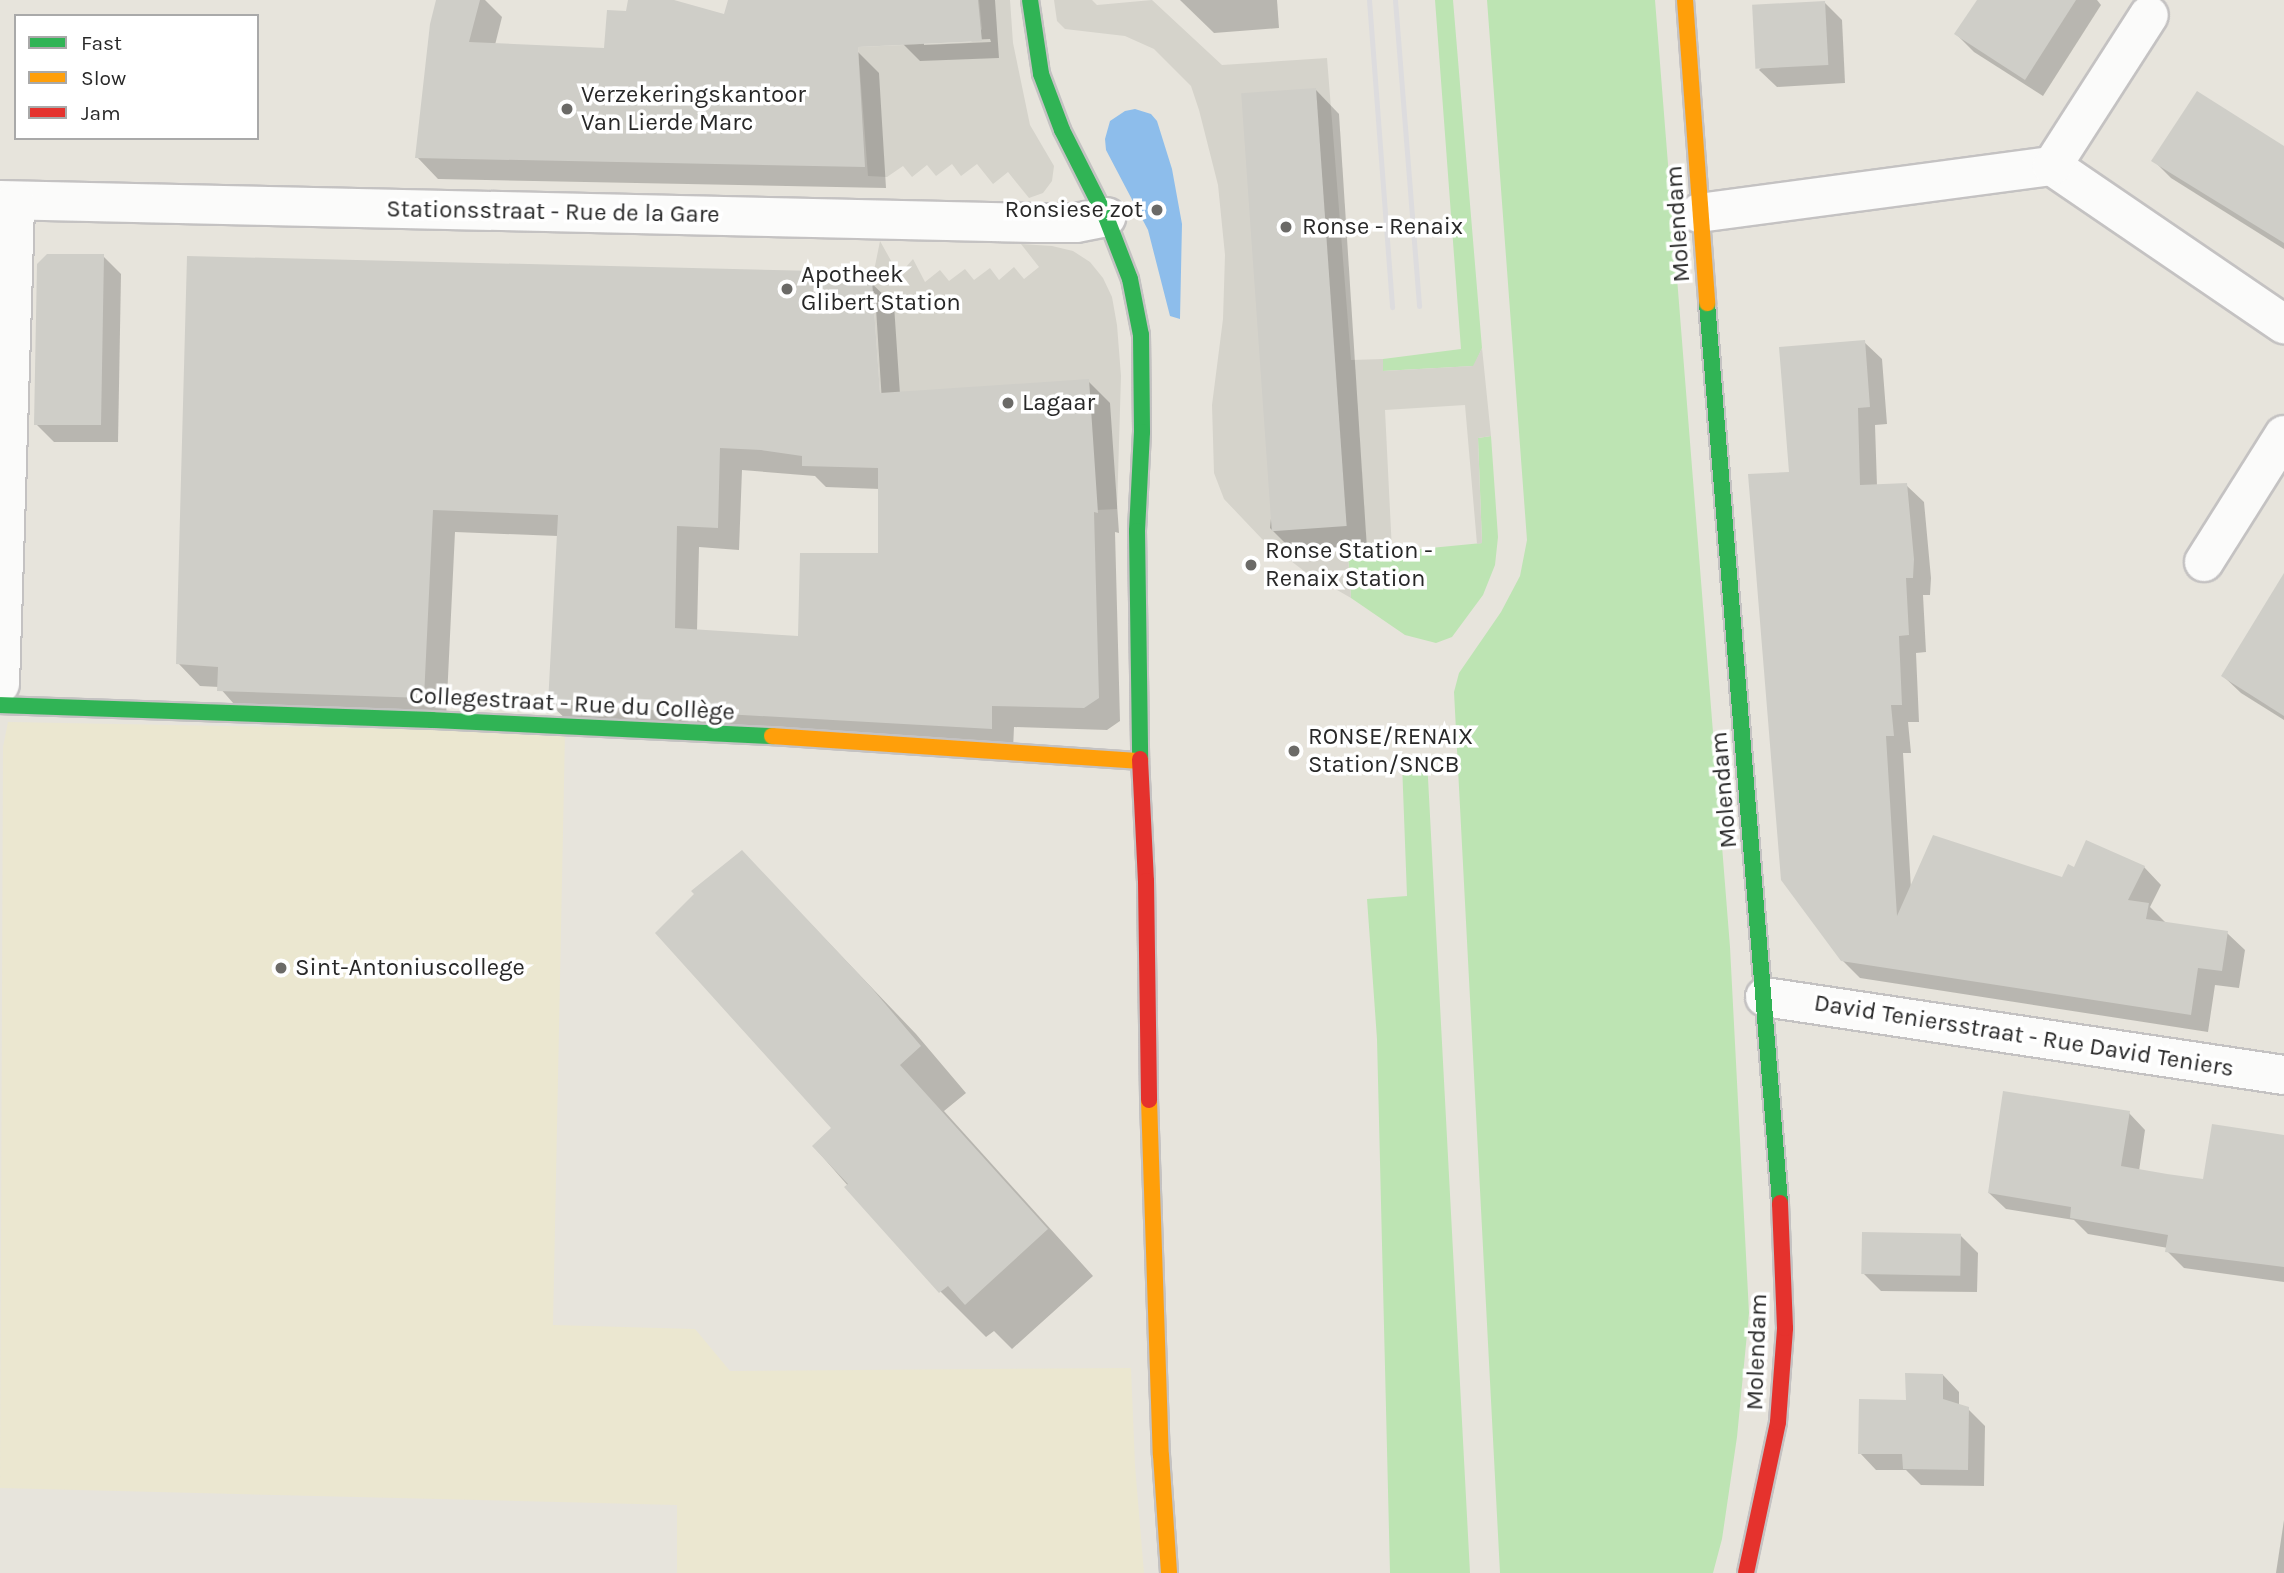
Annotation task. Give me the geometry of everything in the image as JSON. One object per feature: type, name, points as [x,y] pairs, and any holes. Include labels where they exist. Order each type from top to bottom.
[{"type":"street","points":[[1030,0],[1041,74],[1062,130],[1106,217],[1130,279],[1141,335],[1142,432],[1137,531],[1140,761],[1146,881],[1149,1097],[1161,1442],[1169,1573]]},
{"type":"street","name":"Molendam","points":[[1685,0],[1699,213],[1765,997],[1785,1328],[1778,1422],[1746,1573]]},
{"type":"street","points":[[2052,166],[2149,15]]},
{"type":"street","points":[[1699,213],[2052,166],[2284,324]]},
{"type":"street","points":[[0,684],[8,201]]},
{"type":"street","name":"Stationsstraat - Rue de la Gare","points":[[8,201],[1076,223],[1106,217]]},
{"type":"street","points":[[2204,562],[2284,435]]},
{"type":"street","name":"Collegestraat - Rue du Collège","points":[[0,705],[445,720],[785,737],[1140,761]]},
{"type":"street","name":"David Teniersstraat - Rue David Teniers","points":[[1765,997],[2284,1075]]},
{"type":"shaded area","points":[[979,0],[1010,0],[1013,43],[1030,125],[1054,166],[1052,181],[1043,193],[1029,198],[1008,172],[993,184],[977,164],[961,176],[952,164],[936,176],[927,165],[912,177],[903,166],[887,177],[868,176],[858,47],[971,42],[982,29]]},
{"type":"shaded area","points":[[1054,0],[1092,0],[1097,5],[1152,0],[1222,65],[1327,58],[1351,360],[1383,359],[1383,371],[1473,366],[1482,348],[1491,436],[1478,438],[1482,543],[1477,544],[1465,405],[1385,410],[1392,551],[1348,557],[1351,598],[1304,571],[1262,539],[1224,499],[1214,473],[1212,405],[1223,319],[1225,255],[1218,185],[1191,86],[1154,49],[1125,36],[1065,29],[1057,21]]},
{"type":"shaded area","points":[[880,241],[899,275],[913,259],[925,282],[940,270],[949,281],[965,269],[974,280],[990,268],[999,280],[1014,267],[1024,279],[1039,267],[1021,244],[1052,246],[1073,251],[1090,262],[1103,278],[1112,297],[1117,325],[1121,376],[1117,509],[1097,510],[880,394],[872,281]]},
{"type":"shaded area","name":"Sint-Antoniuscollege","points":[[8,722],[565,732],[553,1325],[695,1329],[730,1371],[1131,1368],[1135,1465],[1144,1573],[677,1573],[677,1505],[0,1488],[3,747]]},
{"type":"green space","points":[[1435,0],[1453,0],[1482,348],[1474,366],[1382,371],[1383,359],[1461,349]]},
{"type":"green space","points":[[1487,0],[1655,0],[1730,947],[1749,1313],[1737,1437],[1722,1539],[1713,1573],[1500,1573],[1454,692],[1459,673],[1501,612],[1520,576],[1527,540]]},
{"type":"green space","points":[[1491,436],[1498,537],[1495,565],[1483,595],[1452,637],[1436,643],[1405,635],[1351,598],[1348,556],[1482,543],[1478,438]]},
{"type":"green space","points":[[1427,759],[1470,1573],[1390,1573],[1377,1039],[1367,899],[1407,896],[1402,763]]},
{"type":"water","points":[[1135,109],[1151,114],[1157,121],[1172,169],[1182,224],[1180,319],[1170,316],[1148,230],[1106,150],[1105,139],[1110,121],[1125,111]]},
{"type":"building","points":[[436,0],[480,0],[469,42],[604,48],[607,10],[626,11],[628,0],[674,0],[724,14],[728,0],[978,0],[982,41],[858,47],[865,167],[415,158],[430,24]]},
{"type":"building","points":[[1977,0],[2076,0],[2025,80],[1954,34]]},
{"type":"building","points":[[1825,1],[1828,65],[1755,69],[1752,5]]},
{"type":"building","points":[[1316,88],[1347,526],[1272,531],[1241,93]]},
{"type":"building","points":[[2197,91],[2284,146],[2284,243],[2151,161]]},
{"type":"building","points":[[47,254],[104,254],[101,425],[34,425],[37,264]]},
{"type":"building","points":[[187,256],[862,272],[872,281],[880,393],[1089,379],[1098,513],[1094,512],[1099,698],[1084,708],[992,706],[992,729],[548,704],[558,515],[433,510],[424,698],[217,691],[218,667],[176,664]],"holes":[[[720,448],[802,456],[802,466],[878,468],[878,553],[800,553],[798,636],[675,628],[677,526],[718,528]]]},
{"type":"building","points":[[1865,340],[1870,407],[1858,408],[1860,485],[1907,483],[1914,559],[1913,578],[1906,578],[1909,635],[1899,636],[1902,705],[1891,705],[1894,736],[1886,736],[1897,916],[1933,835],[2062,877],[2068,864],[2074,867],[2086,840],[2145,866],[2128,900],[2149,903],[2146,919],[2228,931],[2222,971],[2198,968],[2191,1015],[1841,961],[1781,880],[1748,474],[1789,472],[1779,347]]},
{"type":"building","points":[[2284,573],[2284,716],[2221,676]]},
{"type":"building","points":[[742,850],[870,986],[921,1046],[900,1065],[1048,1229],[965,1305],[948,1286],[939,1293],[844,1187],[848,1184],[812,1146],[831,1128],[655,933],[694,894],[691,891]]},
{"type":"building","points":[[2003,1091],[2130,1111],[2121,1166],[2167,1174],[2203,1179],[2212,1124],[2284,1135],[2284,1267],[2165,1252],[2168,1235],[2070,1218],[2071,1207],[1988,1193]]},
{"type":"building","points":[[1862,1232],[1961,1234],[1960,1276],[1861,1274]]},
{"type":"building","points":[[1905,1373],[1943,1374],[1943,1399],[1969,1407],[1968,1470],[1903,1469],[1902,1454],[1858,1454],[1859,1399],[1906,1400]]},
{"type":"railway","points":[[1369,0],[1392,307]]},
{"type":"railway","points":[[1395,0],[1419,306]]},
{"type":"traffic: fast","points":[[1030,0],[1041,74],[1062,130],[1106,217],[1130,279],[1141,335],[1142,432],[1137,531],[1140,759]]},
{"type":"traffic: fast","points":[[1707,303],[1780,1203]]},
{"type":"traffic: fast","points":[[0,705],[432,720],[772,736]]},
{"type":"traffic: slow","points":[[1685,0],[1707,303]]},
{"type":"traffic: slow","points":[[772,736],[1140,761]]},
{"type":"traffic: slow","points":[[1149,1100],[1161,1455],[1169,1573]]},
{"type":"traffic: jam","points":[[1140,759],[1146,881],[1149,1100]]},
{"type":"traffic: jam","points":[[1746,1573],[1778,1422],[1785,1328],[1780,1203]]},
{"type":"place","name":"Verzekeringskantoor Van Lierde Marc","points":[[567,109]]},
{"type":"place","name":"Ronsiese zot","points":[[1157,210]]},
{"type":"place","name":"Ronse - Renaix","points":[[1286,227]]},
{"type":"place","name":"Apotheek Glibert Station","points":[[787,289]]},
{"type":"place","name":"Lagaar","points":[[1008,403]]},
{"type":"place","name":"Ronse Station - Renaix Station","points":[[1251,565]]},
{"type":"place","name":"RONSE/RENAIX Station/SNCB","points":[[1294,751]]},
{"type":"place","name":"Sint-Antoniuscollege","points":[[281,968]]}]
